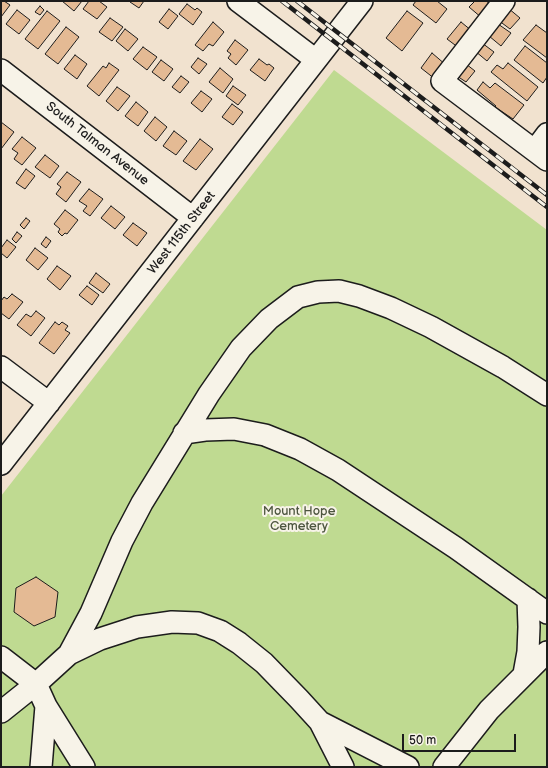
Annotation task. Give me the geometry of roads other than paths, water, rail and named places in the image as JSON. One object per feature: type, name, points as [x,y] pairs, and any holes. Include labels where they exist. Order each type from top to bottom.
[{"type":"street","points":[[238,1],[316,60]]},
{"type":"street","name":"West 115th Street","points":[[1,464],[362,1]]},
{"type":"street","points":[[504,1],[442,81],[543,148]]},
{"type":"street","name":"South Talman Avenue","points":[[1,70],[193,218]]},
{"type":"street","points":[[69,654],[91,613],[122,541],[142,503],[184,433],[241,348],[269,318],[298,296],[318,292],[339,291],[359,296],[391,308],[430,327],[503,367],[547,395]]},
{"type":"street","points":[[1,366],[49,403]]},
{"type":"street","points":[[184,433],[205,430],[234,429],[265,435],[300,449],[338,470],[456,548],[547,613]]},
{"type":"street","points":[[524,674],[528,652],[528,599]]},
{"type":"street","points":[[1,712],[36,684],[69,654],[100,639],[136,627],[172,622],[198,624],[220,631],[239,643],[264,663],[320,722],[343,767]]},
{"type":"street","points":[[444,767],[489,710],[547,652]]},
{"type":"street","points":[[1,657],[36,684],[46,706],[84,767]]},
{"type":"street","points":[[41,767],[46,706]]},
{"type":"street","points":[[320,722],[408,767]]},
{"type":"railway","points":[[282,1],[547,207]]},
{"type":"railway","points":[[297,1],[547,195]]},
{"type":"park label","name":"Mount Hope Cemetery","points":[[299,520]]}]
